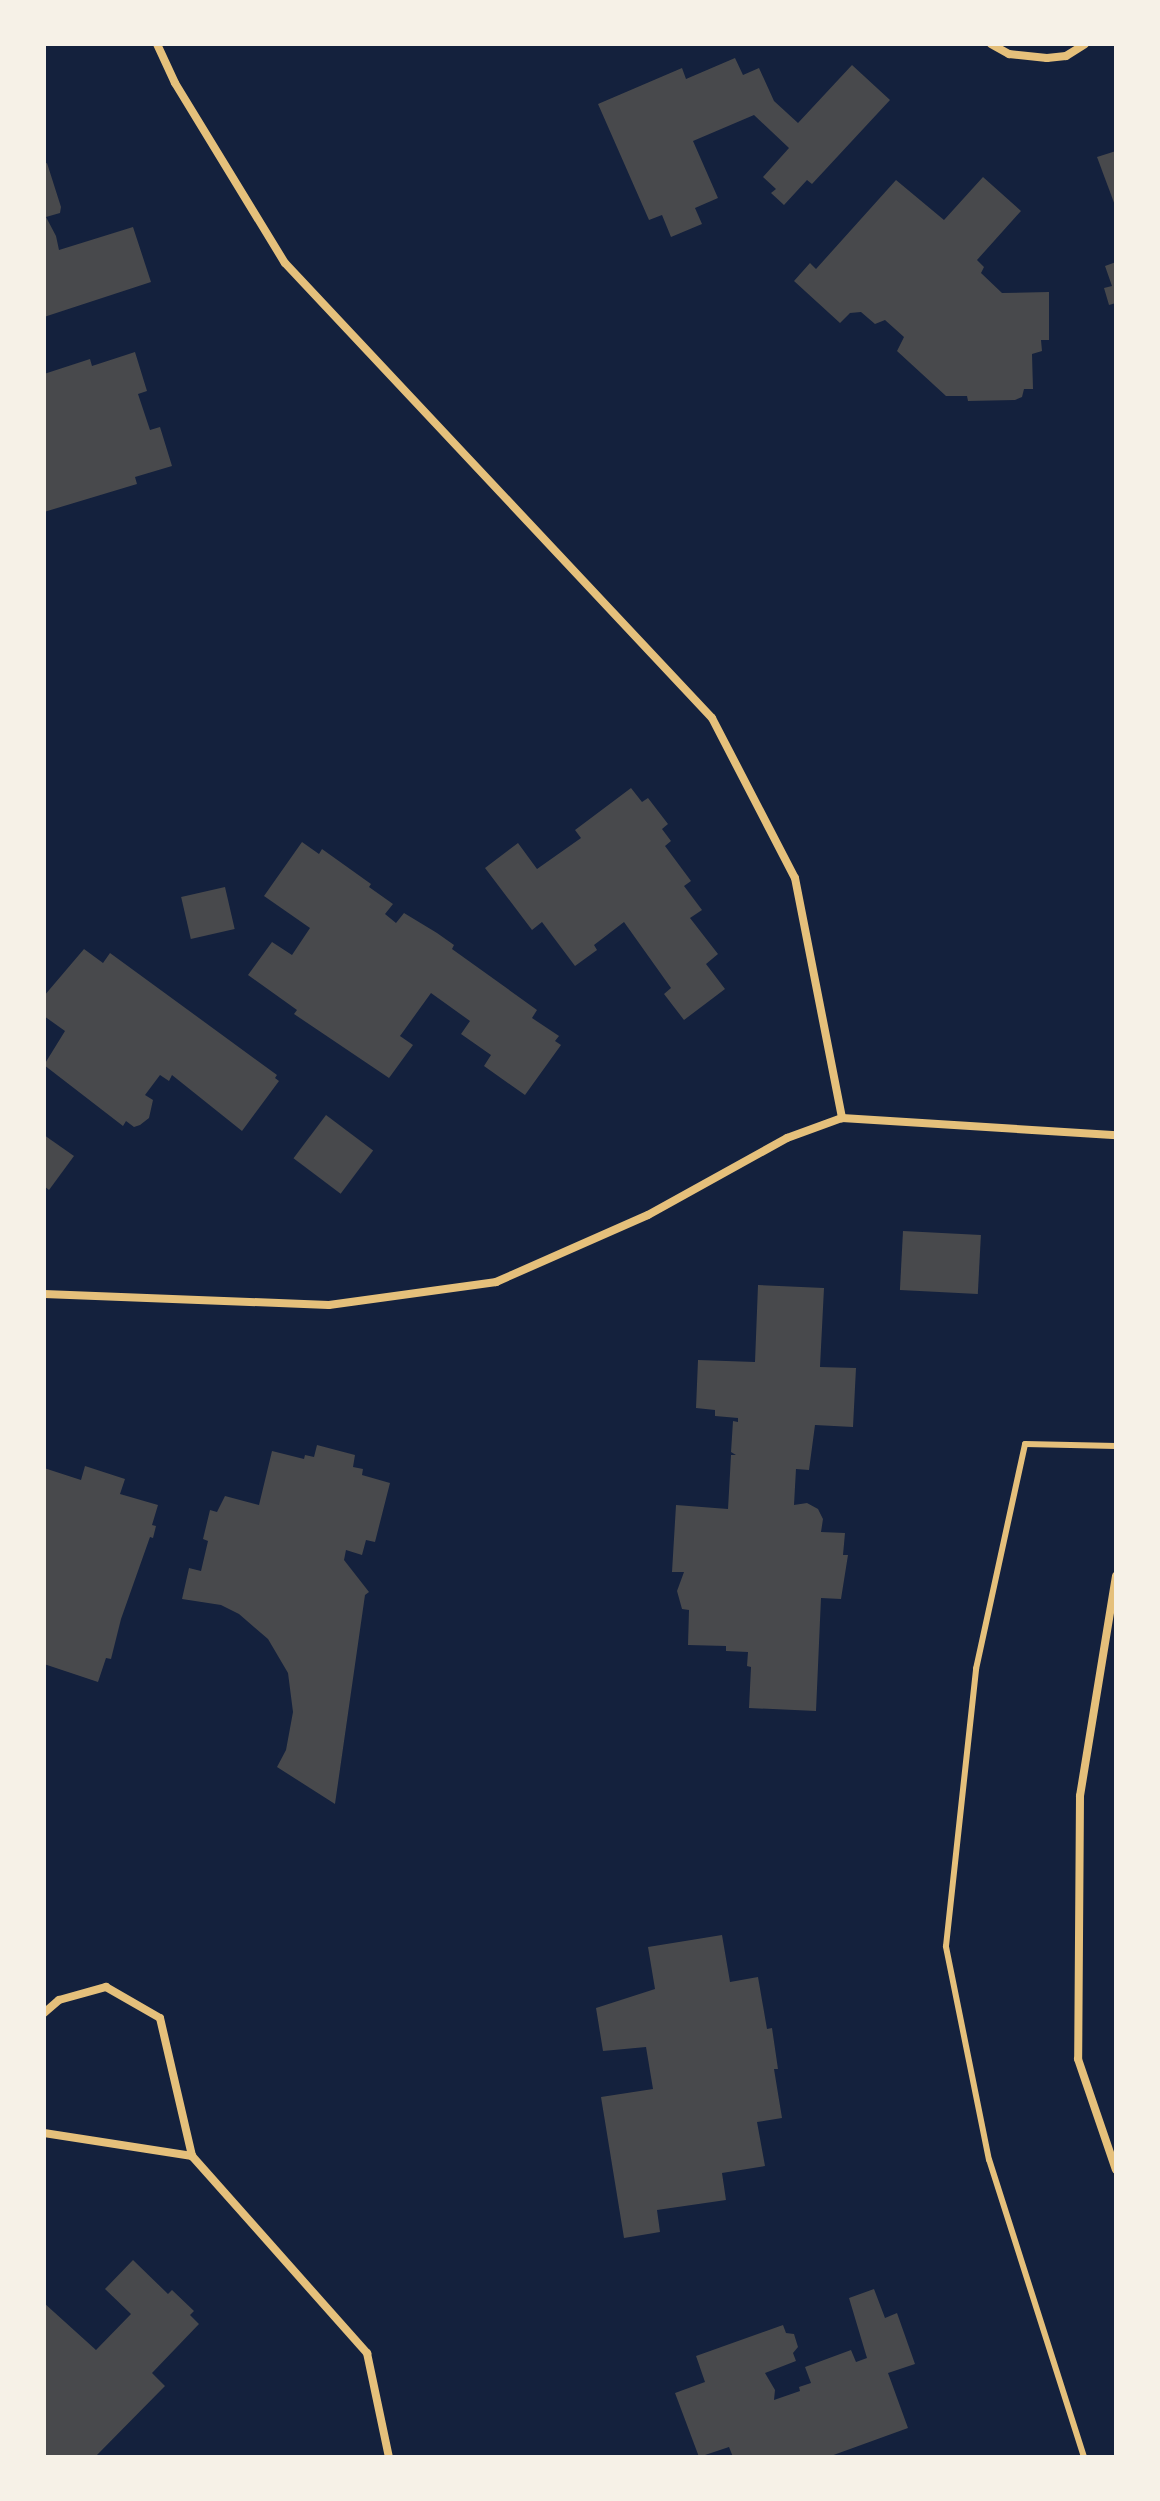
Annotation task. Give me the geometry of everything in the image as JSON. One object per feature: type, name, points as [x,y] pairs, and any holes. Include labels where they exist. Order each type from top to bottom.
[{"type":"street","points":[[157,44],[175,83],[285,263],[712,718],[795,878],[842,1118]]},
{"type":"street","points":[[991,44],[1009,54],[1047,58],[1066,56],[1085,44]]},
{"type":"street","points":[[46,1296],[329,1305],[496,1282],[648,1215],[787,1138],[842,1118],[1116,1135]]},
{"type":"street","points":[[1116,1576],[1080,1796],[1078,2059],[1116,2170]]},
{"type":"street","points":[[44,2013],[59,2000],[106,1987],[160,2018],[192,2156],[367,2353],[389,2457]]},
{"type":"street","points":[[44,2133],[192,2156]]},
{"type":"lane","points":[[1084,2457],[989,2160],[946,1946],[976,1669],[1025,1444],[1116,1446]]},
{"type":"building","points":[[735,58],[743,75],[759,68],[774,101],[798,123],[852,65],[890,100],[812,184],[807,180],[784,205],[771,193],[776,189],[763,177],[789,148],[754,115],[693,141],[718,198],[695,208],[702,224],[671,237],[662,215],[649,220],[598,104],[682,68],[686,79]]},
{"type":"building","points":[[1116,151],[1116,208],[1097,157]]},
{"type":"building","points":[[47,163],[61,207],[60,213],[46,217],[59,250],[133,227],[151,282],[44,317],[44,164]]},
{"type":"building","points":[[983,177],[1021,211],[977,260],[984,267],[981,273],[1002,293],[1049,292],[1049,340],[1041,340],[1042,351],[1032,354],[1033,389],[1024,389],[1022,397],[1015,400],[968,401],[967,396],[946,396],[897,351],[904,337],[885,320],[875,324],[861,312],[850,313],[840,323],[794,281],[810,263],[816,269],[896,180],[944,220]]},
{"type":"building","points":[[1116,262],[1116,303],[1109,305],[1104,288],[1112,286],[1105,266]]},
{"type":"building","points":[[135,352],[147,391],[138,394],[150,430],[160,427],[172,466],[135,477],[137,484],[44,512],[44,374],[90,359],[92,366]]},
{"type":"building","points":[[631,788],[642,802],[648,798],[668,824],[662,829],[671,841],[665,846],[691,881],[684,886],[702,910],[690,918],[718,954],[706,964],[725,989],[684,1020],[664,994],[671,988],[624,922],[594,945],[597,950],[575,966],[542,922],[532,930],[485,868],[518,843],[537,869],[581,838],[575,830]]},
{"type":"building","points":[[302,842],[319,854],[322,849],[371,884],[369,887],[393,904],[385,914],[396,923],[404,913],[437,933],[454,945],[452,949],[537,1010],[532,1018],[559,1036],[555,1041],[561,1045],[525,1095],[484,1066],[491,1055],[461,1034],[470,1021],[431,993],[400,1036],[413,1045],[389,1078],[294,1014],[297,1010],[248,975],[272,942],[292,955],[310,928],[264,896]]},
{"type":"building","points":[[225,887],[235,929],[191,939],[181,897]]},
{"type":"building","points":[[84,949],[103,963],[110,953],[277,1075],[275,1078],[279,1081],[242,1131],[172,1075],[169,1081],[160,1075],[145,1095],[153,1100],[149,1118],[134,1127],[126,1121],[123,1126],[44,1065],[65,1031],[44,1016],[44,996]]},
{"type":"building","points":[[326,1115],[373,1151],[341,1194],[294,1158]]},
{"type":"building","points":[[44,1135],[74,1156],[49,1190],[44,1186]]},
{"type":"building","points":[[903,1231],[981,1235],[978,1294],[900,1290]]},
{"type":"building","points":[[758,1285],[824,1288],[820,1367],[856,1368],[853,1427],[815,1425],[809,1470],[796,1469],[794,1505],[807,1503],[818,1509],[823,1519],[821,1532],[845,1533],[843,1555],[848,1555],[841,1599],[821,1598],[816,1711],[749,1708],[751,1667],[747,1666],[748,1652],[726,1651],[726,1646],[688,1645],[689,1610],[682,1609],[677,1591],[684,1572],[672,1572],[676,1505],[728,1509],[731,1455],[736,1455],[731,1452],[733,1421],[738,1422],[738,1418],[715,1416],[715,1410],[696,1408],[698,1360],[755,1362]]},
{"type":"building","points":[[317,1445],[355,1455],[353,1467],[363,1469],[362,1475],[390,1483],[375,1542],[366,1540],[362,1555],[346,1550],[344,1560],[369,1592],[365,1595],[335,1804],[277,1767],[286,1750],[293,1712],[288,1673],[268,1639],[239,1614],[221,1605],[182,1599],[189,1568],[201,1571],[208,1541],[203,1539],[210,1510],[217,1512],[225,1496],[259,1505],[272,1451],[304,1459],[305,1455],[314,1457]]},
{"type":"building","points":[[85,1466],[125,1479],[120,1494],[158,1505],[152,1525],[156,1526],[153,1538],[150,1537],[121,1619],[111,1659],[106,1658],[98,1682],[44,1664],[44,1468],[81,1480]]},
{"type":"building","points":[[722,1935],[730,1982],[758,1977],[767,2029],[772,2028],[778,2069],[774,2069],[782,2118],[757,2122],[765,2166],[722,2173],[726,2200],[657,2210],[660,2232],[624,2238],[601,2097],[653,2089],[646,2047],[603,2051],[596,2008],[655,1989],[648,1947]]},
{"type":"building","points":[[133,2260],[168,2294],[172,2290],[194,2311],[190,2315],[199,2324],[152,2373],[165,2386],[95,2457],[44,2457],[44,2303],[96,2350],[131,2314],[105,2289]]},
{"type":"building","points":[[874,2289],[885,2318],[897,2313],[915,2364],[888,2373],[908,2428],[828,2457],[733,2457],[729,2447],[699,2457],[675,2393],[705,2382],[696,2356],[783,2325],[786,2333],[794,2334],[798,2347],[793,2353],[796,2361],[765,2373],[775,2390],[774,2400],[800,2391],[799,2387],[811,2383],[805,2367],[851,2350],[856,2362],[867,2358],[849,2298]]}]
